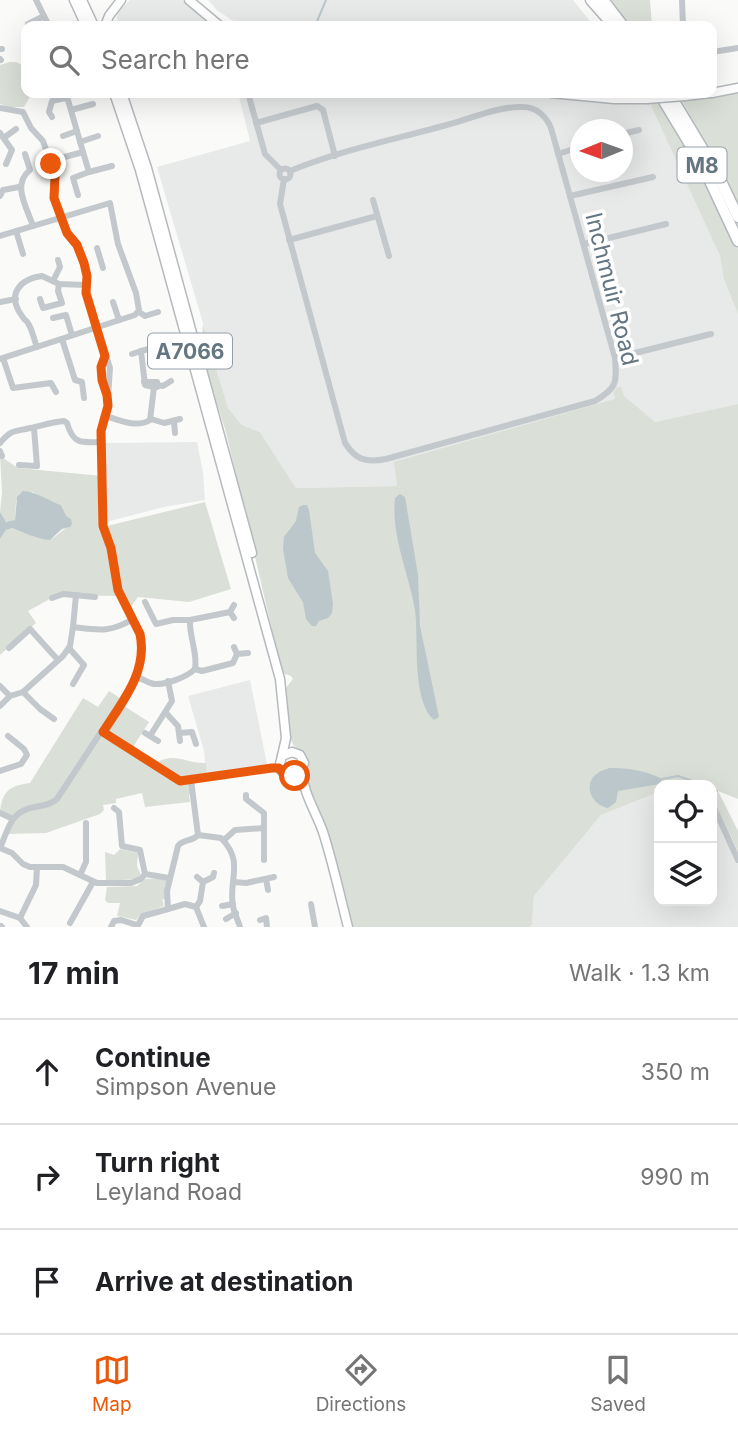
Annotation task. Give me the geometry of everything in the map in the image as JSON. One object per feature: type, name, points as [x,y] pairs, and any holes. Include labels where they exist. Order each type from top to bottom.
[{"type":"highway","points":[[591,0],[610,21]]},
{"type":"highway","points":[[604,0],[619,21]]},
{"type":"highway","name":"M8","points":[[662,98],[703,166],[738,241]]},
{"type":"highway","name":"M8","points":[[672,98],[717,173],[738,217]]},
{"type":"main road","points":[[74,0],[84,21]]},
{"type":"main road","points":[[82,0],[92,21]]},
{"type":"main road","points":[[107,21],[121,0]]},
{"type":"main road","points":[[190,0],[214,21]]},
{"type":"main road","points":[[717,92],[738,88]]},
{"type":"main road","name":"A7066","points":[[116,98],[140,170],[263,611],[280,679],[286,738],[292,752],[303,759],[302,786]]},
{"type":"main road","name":"A7066","points":[[124,98],[147,168],[242,510],[263,611]]},
{"type":"main road","points":[[604,98],[660,98]]},
{"type":"main road","name":"A7066","points":[[286,738],[279,768],[302,786],[316,813],[348,927]]},
{"type":"main road","points":[[282,756],[292,752]]},
{"type":"main road","points":[[290,777],[302,771]]},
{"type":"street","points":[[36,0],[46,21]]},
{"type":"street","points":[[682,0],[683,21]]},
{"type":"street","points":[[32,21],[44,16]]},
{"type":"street","points":[[717,51],[738,48]]},
{"type":"street","points":[[52,117],[49,112],[56,98]]},
{"type":"street","points":[[65,98],[68,100],[89,172]]},
{"type":"street","name":"Inchmuir Road","points":[[249,98],[265,154],[281,170],[280,174],[284,179],[280,204],[289,240],[345,443],[354,456],[373,462],[386,459],[595,401],[610,392],[617,379],[615,358],[551,128],[544,117],[532,108],[520,107],[335,156],[290,172],[290,176],[284,179]]},
{"type":"street","points":[[256,123],[317,106],[323,110],[335,156]]},
{"type":"street","points":[[0,108],[23,112],[31,128],[43,141],[55,177],[53,192],[61,217],[84,263],[86,293],[105,356],[101,367],[107,395],[106,416],[101,430],[103,526],[111,548],[118,590],[140,634],[142,650],[137,677],[57,799],[49,805],[22,810],[13,819],[0,848],[12,853],[23,864],[63,867],[93,882],[131,883],[145,874]]},
{"type":"street","points":[[71,110],[89,108]]},
{"type":"street","points":[[6,164],[12,150],[2,135],[16,129]]},
{"type":"street","points":[[633,131],[639,130]]},
{"type":"street","points":[[63,136],[77,131]]},
{"type":"street","points":[[80,142],[98,136]]},
{"type":"street","points":[[558,154],[570,150]]},
{"type":"street","points":[[50,161],[83,152]]},
{"type":"street","points":[[25,154],[30,170],[23,176],[19,187],[33,226]]},
{"type":"street","points":[[78,195],[73,178],[103,165],[112,166]]},
{"type":"street","points":[[281,170],[286,168],[290,172]]},
{"type":"street","points":[[570,196],[653,177]]},
{"type":"street","points":[[1,190],[19,187]]},
{"type":"street","points":[[373,200],[389,256]]},
{"type":"street","points":[[0,236],[106,202],[111,205],[118,244],[136,293],[139,312],[145,316],[158,312]]},
{"type":"street","points":[[289,240],[377,216]]},
{"type":"street","points":[[583,244],[666,224]]},
{"type":"street","points":[[16,231],[23,254]]},
{"type":"street","points":[[97,248],[103,268]]},
{"type":"street","points":[[84,263],[100,258]]},
{"type":"street","points":[[40,299],[43,308],[62,303],[56,283],[60,267],[58,260]]},
{"type":"street","points":[[37,347],[29,323],[20,312],[16,299],[18,287],[25,280],[42,276],[56,283],[86,285]]},
{"type":"street","points":[[0,302],[16,299]]},
{"type":"street","points":[[113,302],[119,320]]},
{"type":"street","points":[[13,398],[13,388],[1,359],[139,312]]},
{"type":"street","points":[[53,318],[66,315],[72,335]]},
{"type":"street","points":[[615,358],[711,334]]},
{"type":"street","points":[[62,339],[75,380],[82,382],[84,398]]},
{"type":"street","points":[[132,354],[156,347]]},
{"type":"street","points":[[141,351],[145,386],[160,387],[171,381]]},
{"type":"street","points":[[13,388],[51,383],[56,392]]},
{"type":"street","points":[[106,416],[138,424],[146,423],[151,418],[160,387]]},
{"type":"street","points":[[151,418],[164,423],[177,420],[175,433]]},
{"type":"street","points":[[0,443],[15,430],[64,421],[75,439],[86,443],[101,442]]},
{"type":"street","points":[[19,466],[37,467],[39,459],[34,428]]},
{"type":"street","points":[[52,598],[63,594],[95,597]]},
{"type":"street","points":[[0,706],[10,696],[23,692],[69,648],[76,596]]},
{"type":"street","points":[[145,603],[156,624],[162,619],[190,620],[232,615],[234,605]]},
{"type":"street","points":[[72,628],[106,631],[133,619]]},
{"type":"street","points":[[137,677],[154,684],[187,676],[195,669],[190,620]]},
{"type":"street","points":[[9,648],[36,623]]},
{"type":"street","points":[[30,629],[58,660]]},
{"type":"street","points":[[69,648],[84,665],[73,684]]},
{"type":"street","points":[[195,669],[202,671],[233,663],[236,651],[248,653]]},
{"type":"street","points":[[158,741],[147,735],[166,713],[173,697],[168,681]]},
{"type":"street","points":[[0,686],[10,696]]},
{"type":"street","points":[[23,692],[52,716]]},
{"type":"street","points":[[166,713],[175,720],[180,741]]},
{"type":"street","points":[[103,732],[176,780],[279,768]]},
{"type":"street","points":[[180,733],[192,732],[196,744]]},
{"type":"street","points":[[0,771],[21,764],[27,755],[24,748],[11,741]]},
{"type":"street","points":[[191,780],[198,835]]},
{"type":"street","points":[[246,795],[246,799],[264,813],[264,860]]},
{"type":"street","points":[[114,808],[119,812],[124,824],[122,846],[140,850],[145,874]]},
{"type":"street","points":[[0,813],[13,819]]},
{"type":"street","points":[[717,814],[738,860]]},
{"type":"street","points":[[80,875],[86,862],[90,836],[86,823]]},
{"type":"street","points":[[224,840],[235,830],[264,828]]},
{"type":"street","points":[[168,909],[166,898],[169,878],[179,844],[198,835],[224,840]]},
{"type":"street","points":[[224,840],[235,864],[233,904],[240,927]]},
{"type":"street","points":[[20,918],[36,885],[37,867]]},
{"type":"street","points":[[196,907],[200,901],[200,879],[213,877],[214,873]]},
{"type":"street","points":[[145,874],[169,878]]},
{"type":"street","points":[[234,883],[274,877]]},
{"type":"street","points":[[266,879],[268,890]]},
{"type":"street","points":[[71,923],[93,882]]},
{"type":"street","points":[[111,927],[118,919],[137,926],[143,916],[185,904],[196,907]]},
{"type":"street","points":[[222,906],[233,904]]},
{"type":"street","points":[[311,904],[308,915],[314,927]]},
{"type":"street","points":[[196,907],[204,927]]},
{"type":"street","points":[[67,910],[75,915]]},
{"type":"street","points":[[0,911],[20,918],[27,927]]},
{"type":"street","points":[[226,919],[236,913]]},
{"type":"street","points":[[266,919],[267,927]]},
{"type":"shaded area","points":[[130,0],[182,0],[205,21],[117,21],[118,11]]},
{"type":"shaded area","points":[[208,0],[573,0],[590,21],[233,21],[218,11]]},
{"type":"shaded area","points":[[610,0],[650,0],[652,21],[625,21]]},
{"type":"shaded area","points":[[10,62],[21,64],[21,98],[29,98],[24,107],[0,104],[0,65]]},
{"type":"shaded area","points":[[738,92],[738,203],[682,101],[717,98],[717,95]]},
{"type":"shaded area","points":[[239,98],[646,98],[654,109],[720,256],[724,280],[738,314],[738,404],[655,422],[395,462],[397,486],[296,488],[260,432],[242,425],[228,408],[157,167],[250,141]]},
{"type":"shaded area","points":[[650,103],[661,103],[723,214],[738,249],[738,314],[724,280],[720,256]]},
{"type":"shaded area","points":[[203,324],[228,408],[242,425],[260,432],[296,488],[397,486],[394,462],[615,399],[614,392],[617,387],[621,387],[624,396],[655,422],[738,404],[738,799],[718,791],[738,831],[738,851],[717,807],[717,780],[654,780],[654,794],[601,815],[534,896],[530,927],[352,927],[315,800],[306,781],[302,752],[294,746],[290,738],[285,689],[293,679],[282,673],[226,432],[201,355]]},
{"type":"shaded area","points":[[197,442],[205,500],[106,522],[105,443]]},
{"type":"shaded area","points":[[0,456],[18,468],[102,476],[103,526],[120,596],[57,595],[28,611],[36,623],[0,655],[0,539],[6,530],[11,528],[47,539],[69,527],[61,505],[33,492],[16,500],[15,520],[9,523],[4,520],[0,512]]},
{"type":"shaded area","points":[[23,491],[61,505],[66,516],[71,519],[70,527],[62,529],[50,540],[12,528],[6,530],[0,539],[0,512],[6,522],[15,520],[17,497]]},
{"type":"shaded area","points":[[400,494],[405,497],[418,575],[420,626],[439,717],[434,720],[427,711],[419,684],[415,610],[398,541],[394,512],[395,498]]},
{"type":"shaded area","points":[[205,502],[231,589],[189,602],[138,597],[130,608],[121,586],[114,544],[107,526]]},
{"type":"shaded area","points":[[307,505],[309,510],[315,553],[328,571],[333,604],[332,613],[316,626],[312,626],[306,619],[303,602],[288,578],[283,549],[284,537],[296,521],[299,507]]},
{"type":"shaded area","points":[[250,680],[267,764],[207,778],[204,751],[188,696]]},
{"type":"shaded area","points":[[109,691],[123,700],[121,704],[149,722],[131,750],[153,765],[167,758],[206,763],[207,778],[191,780],[190,802],[145,807],[142,793],[116,799],[116,803],[103,805],[104,810],[100,814],[46,833],[6,834],[12,819],[0,813],[5,795],[12,788],[30,783],[83,698],[98,707]]},
{"type":"shaded area","points":[[623,768],[649,773],[662,779],[654,780],[654,785],[618,791],[616,802],[608,808],[597,803],[591,793],[590,782],[600,771]]},
{"type":"shaded area","points":[[654,794],[654,906],[717,906],[717,807],[738,851],[738,927],[530,927],[534,896],[601,815]]},
{"type":"shaded area","points":[[120,849],[138,853],[137,866],[141,875],[138,879],[106,881],[105,852],[114,855]]},
{"type":"shaded area","points":[[169,878],[166,900],[162,899],[164,906],[141,914],[136,920],[117,916],[120,903],[108,903],[105,900],[107,887],[137,886],[145,879]]},
{"type":"waterway","points":[[317,21],[326,0]]},
{"type":"waterway","points":[[662,779],[678,776],[690,780]]},
{"type":"route","points":[[51,164],[55,177],[54,198],[67,233],[77,245],[84,263],[87,276],[86,293],[105,356],[101,367],[108,406],[101,431],[103,526],[111,548],[120,596],[142,642],[142,657],[137,677],[103,732],[180,781],[272,768],[279,768],[290,777],[295,776]]}]
